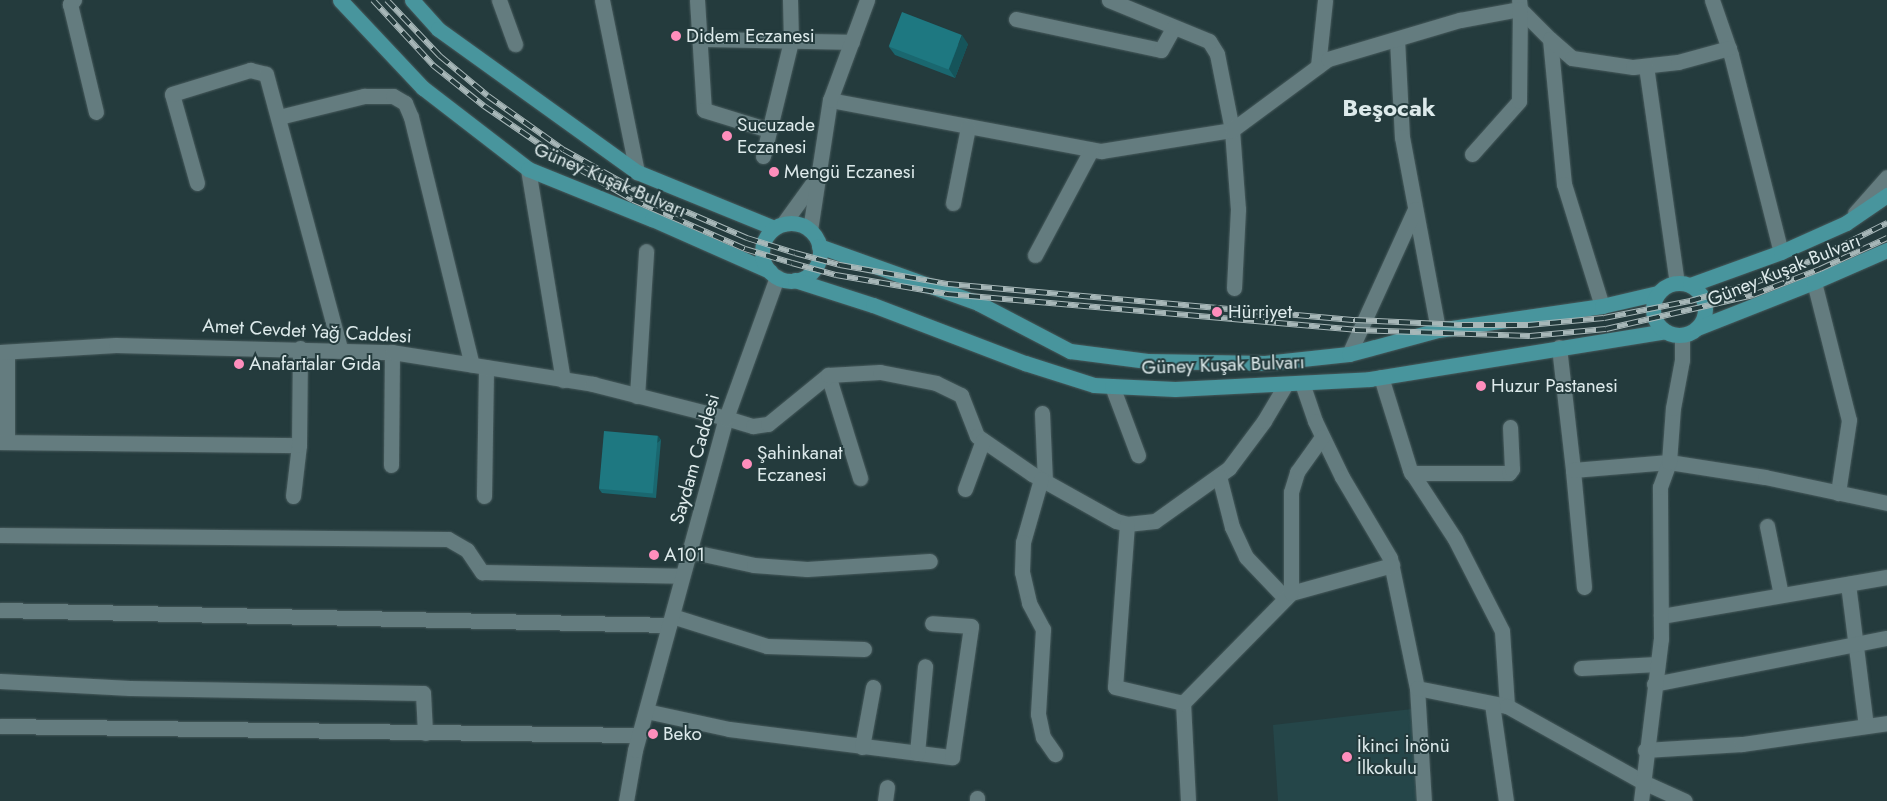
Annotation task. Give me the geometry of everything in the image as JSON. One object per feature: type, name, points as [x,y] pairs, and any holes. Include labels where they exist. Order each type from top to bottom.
[{"type":"main road","name":"Güney Kuşak Bulvarı","points":[[340,0],[423,88],[528,169],[652,218],[773,274]]},
{"type":"main road","name":"Güney Kuşak Bulvarı","points":[[412,0],[438,29],[637,172],[778,226]]},
{"type":"main road","name":"Güney Kuşak Bulvarı","points":[[1684,284],[1781,252],[1846,223],[1887,195]]},
{"type":"main road","points":[[802,225],[810,230],[819,246],[817,265],[812,272],[795,280],[773,274],[764,263],[763,244],[778,226],[802,225]]},
{"type":"main road","name":"Güney Kuşak Bulvarı","points":[[819,246],[978,304],[1070,351],[1147,360],[1265,363],[1349,354],[1438,330],[1602,306],[1658,293]]},
{"type":"main road","name":"Güney Kuşak Bulvarı","points":[[1697,328],[1814,282],[1887,250]]},
{"type":"main road","name":"Güney Kuşak Bulvarı","points":[[795,280],[873,305],[1025,363],[1094,385],[1175,389],[1381,377],[1665,331]]},
{"type":"main road","points":[[1684,284],[1702,296],[1705,304],[1705,313],[1697,328],[1682,335],[1665,331],[1654,318],[1654,300],[1665,287],[1684,284]]},
{"type":"street","points":[[499,0],[515,44]]},
{"type":"street","points":[[602,0],[637,172]]},
{"type":"street","points":[[697,0],[704,110],[769,130]]},
{"type":"street","points":[[763,156],[791,41],[790,0]]},
{"type":"street","points":[[810,230],[830,100],[867,0]]},
{"type":"street","points":[[1109,0],[1209,41],[1217,54],[1232,130],[1238,209],[1234,288]]},
{"type":"street","points":[[1318,66],[1325,0]]},
{"type":"street","points":[[1712,0],[1728,48],[1781,252]]},
{"type":"street","points":[[73,1],[70,4],[96,112]]},
{"type":"street","points":[[830,100],[1101,151],[1232,130],[1328,60],[1397,38],[1520,5]]},
{"type":"street","points":[[1520,5],[1550,38],[1572,58],[1646,66],[1728,48]]},
{"type":"street","points":[[1472,154],[1519,101],[1520,5]]},
{"type":"street","points":[[1016,19],[1161,50],[1174,27]]},
{"type":"street","points":[[1397,38],[1402,137],[1438,330]]},
{"type":"street","points":[[1550,38],[1564,184],[1602,306]]},
{"type":"street","points":[[700,39],[852,42]]},
{"type":"street","points":[[1646,66],[1684,284]]},
{"type":"street","points":[[197,183],[172,94],[250,70],[266,74],[340,349]]},
{"type":"street","points":[[279,117],[364,96],[393,96],[405,103],[412,117],[479,366],[484,496]]},
{"type":"street","points":[[953,202],[968,127]]},
{"type":"street","points":[[1035,255],[1091,150]]},
{"type":"street","points":[[528,169],[563,380]]},
{"type":"street","points":[[778,226],[818,176]]},
{"type":"street","points":[[1846,223],[1887,177]]},
{"type":"street","points":[[1349,354],[1415,210]]},
{"type":"street","points":[[637,396],[646,251]]},
{"type":"street","name":"Saydam Caddesi","points":[[626,801],[639,735],[726,418],[773,274]]},
{"type":"street","points":[[1814,282],[1849,420],[1838,492]]},
{"type":"street","points":[[1641,801],[1641,781],[1657,664],[1661,616],[1660,487],[1669,462],[1673,408],[1682,360],[1682,335]]},
{"type":"street","name":"Amet Cevdet Yağ Caddesi","points":[[4,352],[116,344],[392,352],[563,380],[637,396],[753,426],[768,424],[828,374]]},
{"type":"street","points":[[1559,347],[1584,586]]},
{"type":"street","points":[[293,496],[299,445],[300,348]]},
{"type":"street","points":[[4,352],[4,442],[299,445]]},
{"type":"street","points":[[391,465],[392,352]]},
{"type":"street","points":[[860,478],[828,374],[880,372],[936,383],[961,395],[977,436],[1043,480],[1116,521],[1127,524],[1155,522],[1229,468],[1264,421],[1286,384]]},
{"type":"street","points":[[1381,377],[1411,473],[1455,539],[1502,632],[1500,705],[1506,801]]},
{"type":"street","points":[[1302,383],[1322,437],[1392,565],[1417,688],[1424,801]]},
{"type":"street","points":[[1112,386],[1138,455]]},
{"type":"street","points":[[1042,413],[1043,480],[1023,542],[1022,572],[1029,603],[1043,629],[1038,714],[1043,737],[1055,754]]},
{"type":"street","points":[[1411,473],[1509,473],[1512,468],[1510,427]]},
{"type":"street","points":[[1288,596],[1291,492],[1297,472],[1322,437]]},
{"type":"street","points":[[965,489],[983,440]]},
{"type":"street","points":[[1573,470],[1669,462],[1838,492],[1887,503]]},
{"type":"street","points":[[1218,476],[1232,527],[1246,557],[1288,596]]},
{"type":"street","points":[[1127,524],[1115,687],[1183,703]]},
{"type":"street","points":[[1767,526],[1781,595]]},
{"type":"street","points":[[0,535],[448,539],[467,550],[482,572],[682,576]]},
{"type":"street","points":[[689,551],[754,565],[797,568],[930,562]]},
{"type":"street","points":[[1188,801],[1183,703],[1288,596],[1392,565]]},
{"type":"street","points":[[1661,616],[1887,577]]},
{"type":"street","points":[[1848,584],[1866,726]]},
{"type":"street","points":[[0,610],[670,620],[767,646],[864,649]]},
{"type":"street","points":[[646,711],[729,729],[952,758],[971,626],[932,623]]},
{"type":"street","points":[[1654,684],[1887,638]]},
{"type":"street","points":[[1581,668],[1657,664]]},
{"type":"street","points":[[917,753],[925,666]]},
{"type":"street","points":[[0,681],[130,688],[423,693],[425,733]]},
{"type":"street","points":[[862,747],[873,687]]},
{"type":"street","points":[[1417,688],[1500,705],[1641,781],[1685,801]]},
{"type":"street","points":[[1645,750],[1742,744],[1887,723]]},
{"type":"street","points":[[0,726],[639,735]]},
{"type":"shaded area","name":"İkinci İnönü İlkokulu","points":[[1412,709],[1425,801],[1278,801],[1273,725]]},
{"type":"building","points":[[902,12],[962,35],[948,69],[889,47]]},
{"type":"building","points":[[604,431],[658,436],[653,493],[599,489]]},
{"type":"railway","points":[[373,0],[434,66],[484,106],[560,158],[633,200],[745,249],[836,275],[947,294],[1355,330],[1530,336],[1606,329],[1753,295],[1820,269],[1887,238]]},
{"type":"railway","points":[[387,0],[440,56],[488,96],[564,150],[636,190],[747,238],[795,253],[840,265],[948,284],[1355,320],[1462,325],[1528,325],[1604,318],[1690,301],[1751,284],[1813,260],[1887,223]]},
{"type":"place","name":"Didem Eczanesi","points":[[676,36]]},
{"type":"place","name":"Sucuzade Eczanesi","points":[[727,136]]},
{"type":"place","name":"Mengü Eczanesi","points":[[774,172]]},
{"type":"place","name":"Hürriyet","points":[[1217,312]]},
{"type":"place","name":"Anafartalar Gıda","points":[[239,364]]},
{"type":"place","name":"Huzur Pastanesi","points":[[1481,386]]},
{"type":"place","name":"Şahinkanat Eczanesi","points":[[747,464]]},
{"type":"place","name":"A101","points":[[654,555]]},
{"type":"place","name":"Beko","points":[[653,734]]},
{"type":"place","name":"İkinci İnönü İlkokulu","points":[[1347,757]]},
{"type":"district","name":"Beşocak","points":[[1389,108]]}]
